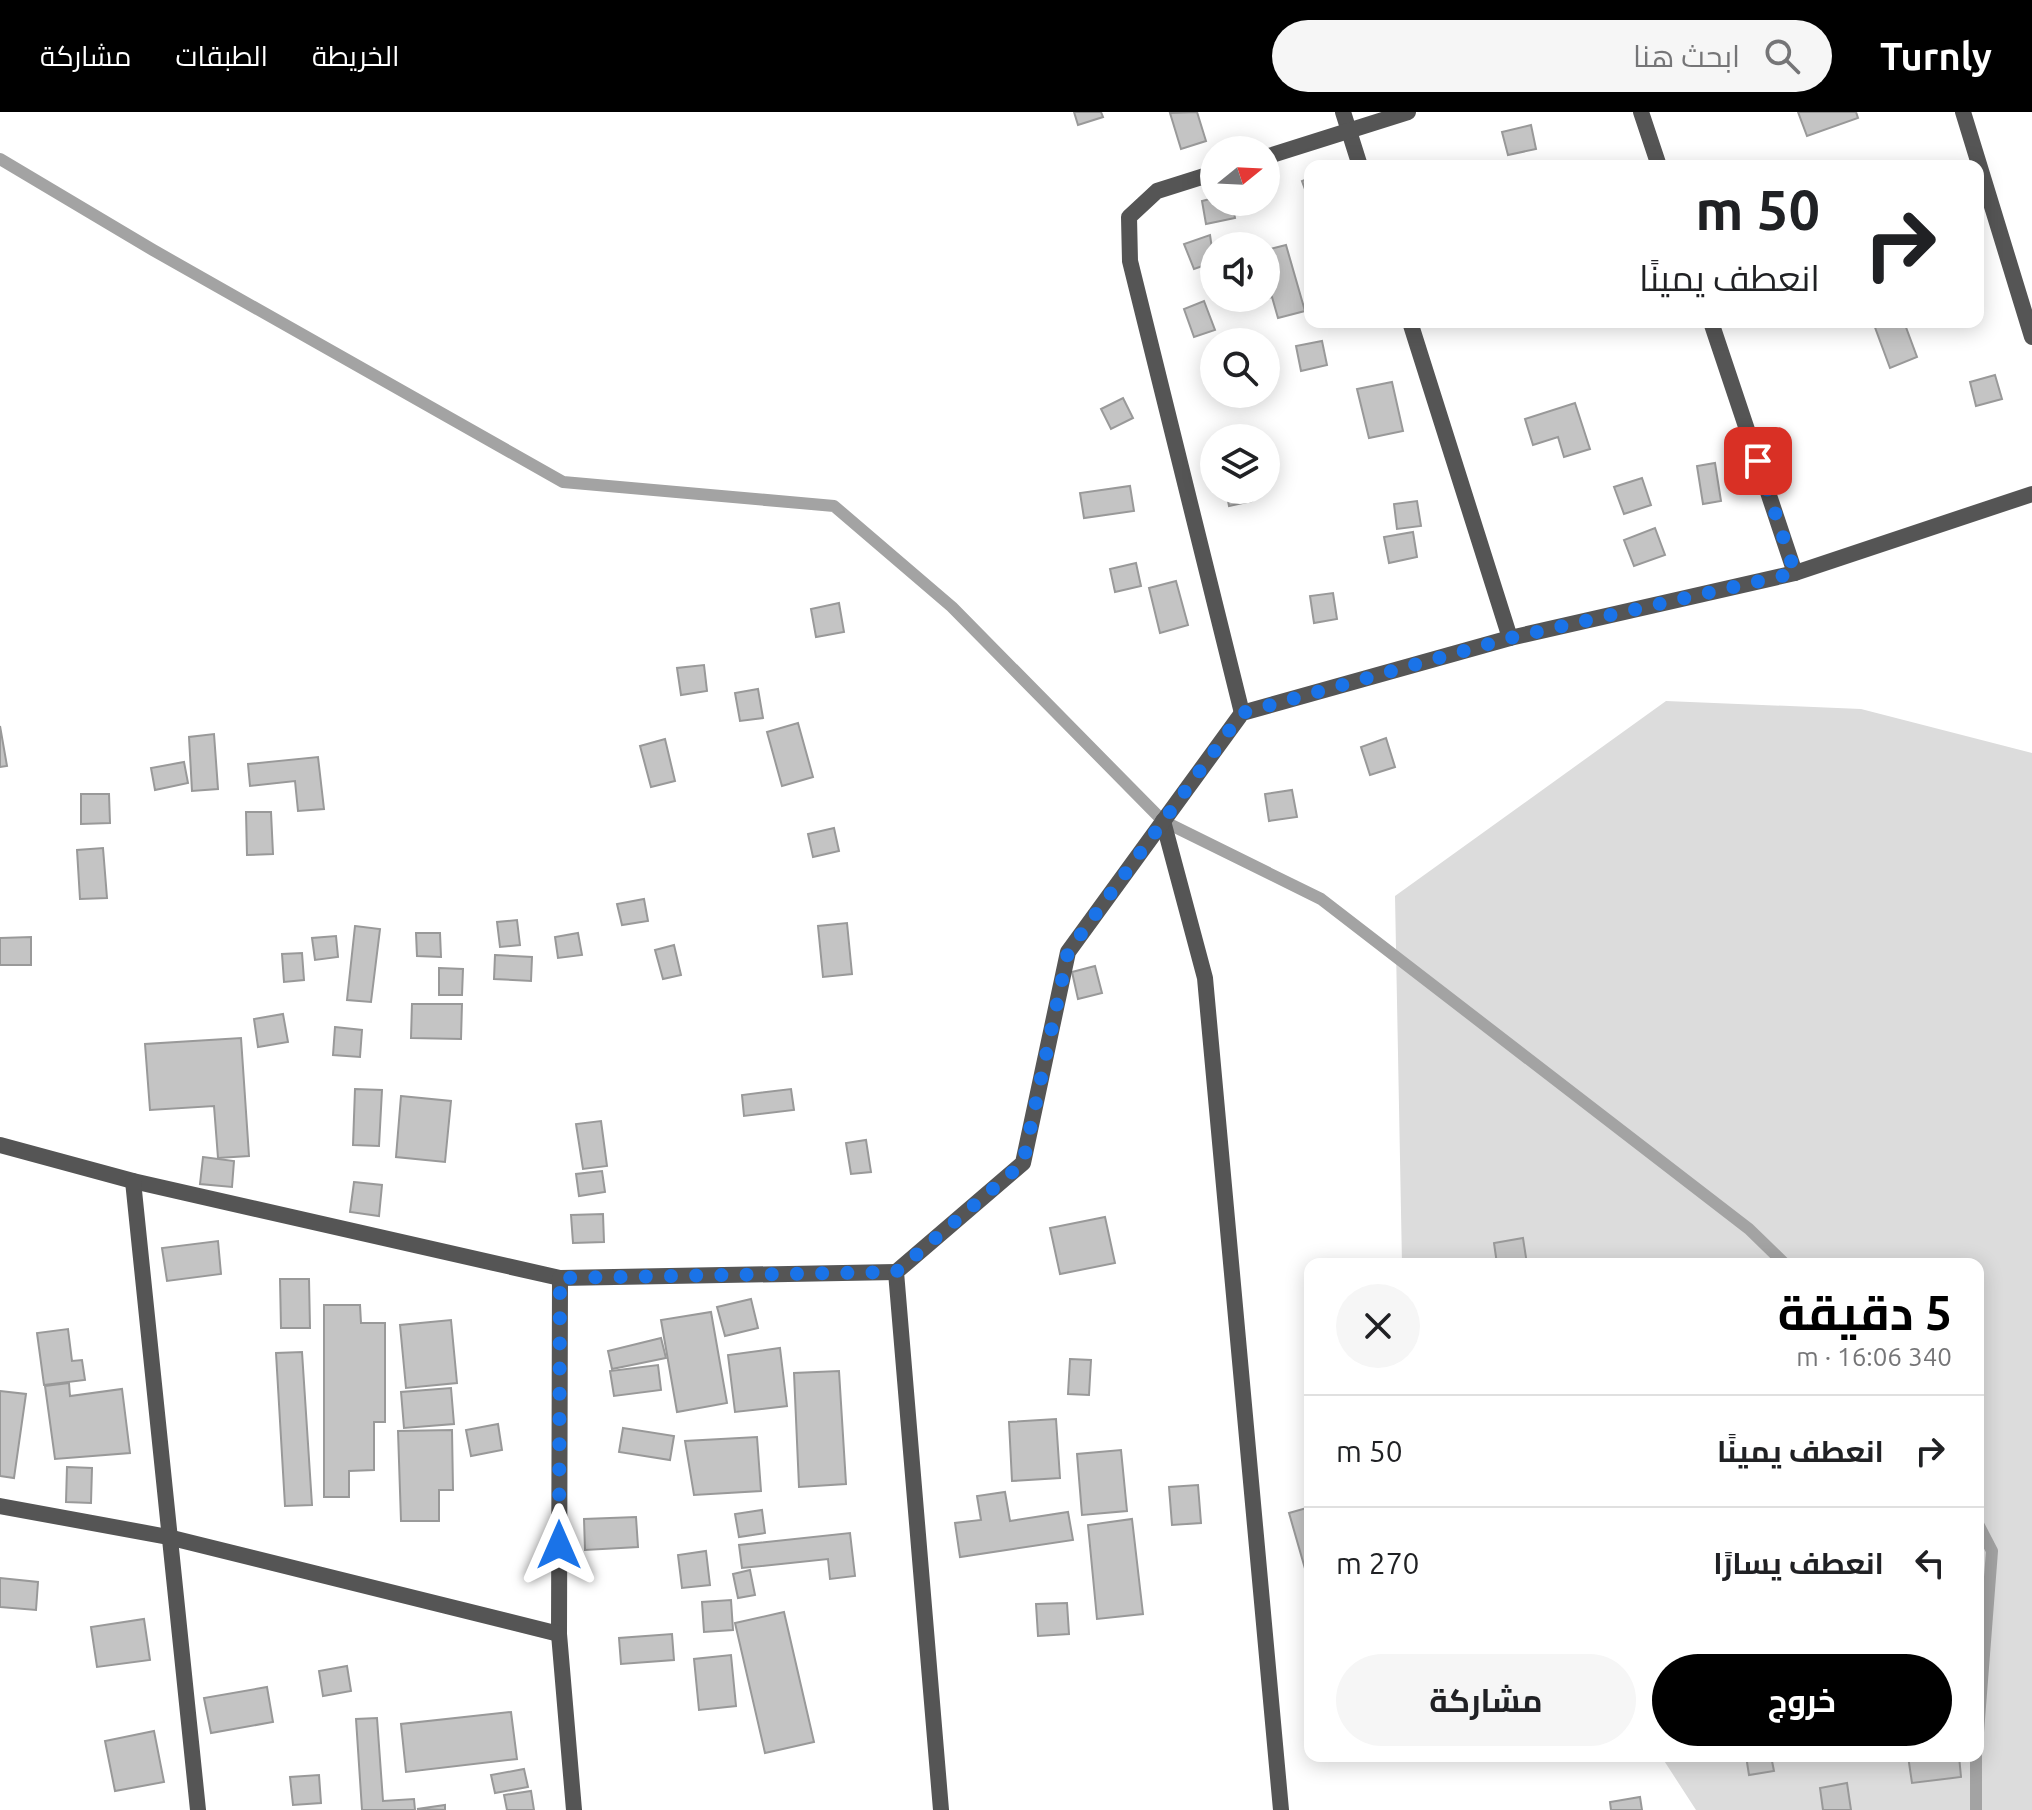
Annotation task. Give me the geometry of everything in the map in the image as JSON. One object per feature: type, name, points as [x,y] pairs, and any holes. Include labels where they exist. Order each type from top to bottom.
[{"type":"street","points":[[1343,112],[1358,160]]},
{"type":"street","points":[[1280,153],[1408,112]]},
{"type":"street","points":[[1641,112],[1657,160]]},
{"type":"street","points":[[1963,112],[1978,160]]},
{"type":"street","points":[[1200,177],[1157,191],[1129,217],[1130,261],[1242,713]]},
{"type":"street","points":[[1984,180],[2032,337]]},
{"type":"street","points":[[1412,328],[1510,638]]},
{"type":"street","points":[[1713,328],[1795,573]]},
{"type":"street","points":[[0,1145],[133,1181],[560,1278],[896,1272],[1023,1163],[1068,952],[1242,713],[1510,638],[1795,573],[2032,494]]},
{"type":"street","points":[[1163,821],[1205,978],[1281,1810]]},
{"type":"street","points":[[133,1181],[198,1810]]},
{"type":"street","points":[[896,1272],[941,1810]]},
{"type":"street","points":[[560,1278],[559,1634],[574,1810]]},
{"type":"street","points":[[0,1506],[168,1537],[559,1634]]},
{"type":"shaded area","points":[[1666,701],[1861,709],[2032,753],[2032,1810],[1696,1810],[1665,1762],[1984,1762],[1984,1258],[1402,1258],[1395,896]]},
{"type":"building","points":[[1074,112],[1101,112],[1103,117],[1078,125]]},
{"type":"building","points":[[1197,112],[1204,136],[1200,136],[1200,143],[1181,149],[1170,113]]},
{"type":"building","points":[[1798,112],[1856,112],[1858,118],[1807,136]]},
{"type":"building","points":[[1531,125],[1536,149],[1508,155],[1502,132]]},
{"type":"building","points":[[1205,216],[1235,216],[1235,218],[1206,224]]},
{"type":"building","points":[[1200,238],[1200,267],[1194,269],[1184,244]]},
{"type":"building","points":[[1286,245],[1304,311],[1278,318],[1280,246]]},
{"type":"building","points":[[1200,303],[1200,312],[1208,312],[1214,328],[1200,328],[1200,335],[1194,337],[1184,309]]},
{"type":"building","points":[[1875,328],[1906,328],[1917,357],[1890,368]]},
{"type":"building","points":[[1322,341],[1327,365],[1301,371],[1296,346]]},
{"type":"building","points":[[1995,375],[2002,399],[1976,406],[1970,382]]},
{"type":"building","points":[[1392,382],[1403,431],[1369,438],[1357,389]]},
{"type":"building","points":[[1123,398],[1133,418],[1111,429],[1101,409]]},
{"type":"building","points":[[1575,403],[1590,449],[1564,457],[1558,437],[1533,445],[1525,419]]},
{"type":"building","points":[[1715,463],[1721,501],[1703,504],[1697,466]]},
{"type":"building","points":[[1642,478],[1651,505],[1624,514],[1614,487]]},
{"type":"building","points":[[1130,486],[1134,511],[1084,518],[1080,493]]},
{"type":"building","points":[[1417,501],[1421,526],[1397,529],[1394,504]]},
{"type":"building","points":[[1655,528],[1665,555],[1634,566],[1624,540]]},
{"type":"building","points":[[1413,532],[1417,557],[1389,563],[1384,537]]},
{"type":"building","points":[[1136,563],[1141,586],[1115,592],[1110,569]]},
{"type":"building","points":[[1176,581],[1188,625],[1160,633],[1149,588]]},
{"type":"building","points":[[1333,593],[1337,619],[1314,623],[1310,596]]},
{"type":"building","points":[[839,603],[844,632],[816,637],[811,609]]},
{"type":"building","points":[[704,665],[707,691],[681,695],[677,668]]},
{"type":"building","points":[[758,689],[763,718],[740,721],[735,693]]},
{"type":"building","points":[[798,723],[813,777],[782,786],[767,732]]},
{"type":"building","points":[[0,726],[7,766],[0,767]]},
{"type":"building","points":[[214,734],[218,789],[192,791],[189,737]]},
{"type":"building","points":[[1386,738],[1395,767],[1370,775],[1361,747]]},
{"type":"building","points":[[665,739],[675,781],[651,787],[640,746]]},
{"type":"building","points":[[318,757],[324,809],[298,811],[295,781],[250,786],[248,764]]},
{"type":"building","points":[[184,762],[188,783],[155,790],[151,768]]},
{"type":"building","points":[[1292,790],[1297,817],[1269,821],[1265,794]]},
{"type":"building","points":[[81,794],[109,794],[110,823],[81,824]]},
{"type":"building","points":[[246,812],[271,812],[273,854],[247,855]]},
{"type":"building","points":[[834,828],[839,851],[813,857],[808,834]]},
{"type":"building","points":[[103,848],[107,898],[80,899],[77,850]]},
{"type":"building","points":[[644,899],[648,921],[622,925],[617,904]]},
{"type":"building","points":[[517,920],[520,945],[500,947],[497,922]]},
{"type":"building","points":[[847,923],[852,974],[823,977],[818,926]]},
{"type":"building","points":[[355,926],[380,929],[371,1002],[347,1000]]},
{"type":"building","points":[[416,933],[440,933],[441,957],[417,956]]},
{"type":"building","points":[[578,933],[582,955],[558,958],[555,937]]},
{"type":"building","points":[[336,936],[338,957],[315,960],[312,938]]},
{"type":"building","points":[[31,937],[31,965],[0,965],[0,938]]},
{"type":"building","points":[[674,945],[681,975],[663,979],[655,950]]},
{"type":"building","points":[[302,953],[304,980],[284,982],[282,954]]},
{"type":"building","points":[[495,955],[532,957],[531,981],[494,979]]},
{"type":"building","points":[[1095,966],[1102,993],[1078,999],[1072,972]]},
{"type":"building","points":[[439,968],[463,969],[462,995],[439,995]]},
{"type":"building","points":[[412,1004],[462,1004],[461,1039],[411,1038]]},
{"type":"building","points":[[283,1014],[288,1042],[258,1047],[254,1019]]},
{"type":"building","points":[[335,1027],[362,1030],[360,1057],[333,1055]]},
{"type":"building","points":[[241,1038],[249,1156],[218,1158],[214,1106],[150,1110],[145,1044]]},
{"type":"building","points":[[355,1089],[382,1090],[379,1146],[353,1145]]},
{"type":"building","points":[[791,1089],[794,1110],[744,1116],[742,1095]]},
{"type":"building","points":[[401,1096],[451,1101],[445,1162],[396,1157]]},
{"type":"building","points":[[601,1121],[607,1166],[583,1169],[576,1124]]},
{"type":"building","points":[[866,1140],[871,1172],[851,1174],[846,1143]]},
{"type":"building","points":[[203,1157],[234,1161],[232,1187],[200,1184]]},
{"type":"building","points":[[602,1171],[605,1192],[579,1196],[576,1174]]},
{"type":"building","points":[[354,1182],[382,1185],[379,1216],[350,1212]]},
{"type":"building","points":[[603,1214],[604,1242],[573,1243],[571,1215]]},
{"type":"building","points":[[1105,1217],[1115,1263],[1060,1274],[1050,1228]]},
{"type":"building","points":[[1523,1238],[1526,1258],[1496,1258],[1494,1243]]},
{"type":"building","points":[[218,1241],[221,1274],[167,1281],[162,1248]]},
{"type":"building","points":[[280,1279],[309,1279],[310,1328],[281,1328]]},
{"type":"building","points":[[751,1299],[758,1328],[725,1336],[717,1307]]},
{"type":"building","points":[[324,1305],[360,1305],[361,1323],[385,1323],[385,1422],[374,1422],[374,1470],[349,1471],[349,1497],[324,1497]]},
{"type":"building","points":[[711,1312],[727,1403],[677,1412],[661,1320]]},
{"type":"building","points":[[451,1320],[457,1383],[406,1388],[400,1325]]},
{"type":"building","points":[[68,1329],[72,1361],[82,1360],[85,1380],[44,1385],[37,1333]]},
{"type":"building","points":[[661,1338],[666,1358],[612,1369],[608,1351]]},
{"type":"building","points":[[780,1348],[787,1406],[735,1412],[728,1355]]},
{"type":"building","points":[[302,1352],[312,1505],[285,1506],[276,1353]]},
{"type":"building","points":[[1070,1359],[1091,1360],[1089,1395],[1068,1394]]},
{"type":"building","points":[[658,1365],[661,1390],[614,1396],[610,1371]]},
{"type":"building","points":[[839,1371],[846,1484],[799,1487],[794,1373]]},
{"type":"building","points":[[69,1383],[70,1396],[122,1389],[130,1453],[55,1459],[45,1386]]},
{"type":"building","points":[[451,1388],[454,1424],[404,1428],[401,1392]]},
{"type":"building","points":[[0,1391],[26,1394],[14,1478],[0,1476]]},
{"type":"building","points":[[1056,1419],[1060,1478],[1012,1481],[1009,1422]]},
{"type":"building","points":[[498,1424],[502,1450],[471,1456],[466,1430]]},
{"type":"building","points":[[623,1428],[674,1436],[670,1460],[619,1452]]},
{"type":"building","points":[[452,1430],[453,1490],[439,1490],[439,1521],[401,1521],[398,1431]]},
{"type":"building","points":[[757,1437],[761,1491],[694,1495],[685,1441]]},
{"type":"building","points":[[1121,1450],[1127,1511],[1082,1515],[1077,1454]]},
{"type":"building","points":[[67,1467],[92,1468],[91,1503],[66,1502]]},
{"type":"building","points":[[1198,1485],[1201,1523],[1172,1525],[1169,1487]]},
{"type":"building","points":[[1005,1492],[1010,1521],[1068,1512],[1073,1540],[960,1557],[955,1523],[981,1520],[977,1496]]},
{"type":"building","points":[[1304,1509],[1304,1565],[1289,1513]]},
{"type":"building","points":[[762,1510],[765,1533],[739,1537],[735,1514]]},
{"type":"building","points":[[636,1517],[638,1547],[585,1550],[584,1519]]},
{"type":"building","points":[[1132,1519],[1143,1614],[1097,1619],[1088,1525]]},
{"type":"building","points":[[850,1533],[855,1576],[830,1579],[828,1559],[742,1568],[739,1545]]},
{"type":"building","points":[[706,1551],[710,1585],[682,1588],[678,1555]]},
{"type":"building","points":[[750,1570],[755,1595],[738,1598],[733,1574]]},
{"type":"building","points":[[0,1578],[38,1582],[36,1610],[0,1607]]},
{"type":"building","points":[[731,1600],[733,1630],[704,1632],[702,1602]]},
{"type":"building","points":[[1067,1603],[1069,1634],[1038,1636],[1036,1604]]},
{"type":"building","points":[[784,1612],[814,1742],[765,1753],[735,1623]]},
{"type":"building","points":[[144,1619],[150,1660],[97,1667],[91,1627]]},
{"type":"building","points":[[672,1634],[674,1660],[621,1664],[619,1638]]},
{"type":"building","points":[[731,1655],[736,1706],[699,1710],[694,1659]]},
{"type":"building","points":[[347,1666],[351,1691],[323,1696],[319,1671]]},
{"type":"building","points":[[267,1687],[273,1722],[211,1733],[204,1698]]},
{"type":"building","points":[[511,1712],[517,1759],[406,1772],[401,1724]]},
{"type":"building","points":[[377,1718],[383,1801],[414,1799],[415,1810],[362,1810],[356,1719]]},
{"type":"building","points":[[154,1731],[164,1782],[115,1791],[105,1741]]},
{"type":"building","points":[[1747,1762],[1772,1762],[1774,1771],[1749,1775]]},
{"type":"building","points":[[1909,1762],[1960,1762],[1961,1777],[1912,1783]]},
{"type":"building","points":[[524,1769],[528,1787],[495,1793],[491,1775]]},
{"type":"building","points":[[319,1775],[321,1803],[293,1805],[290,1777]]},
{"type":"building","points":[[1847,1783],[1851,1810],[1823,1810],[1820,1788]]},
{"type":"building","points":[[531,1791],[534,1810],[507,1810],[504,1795]]},
{"type":"building","points":[[1640,1797],[1642,1810],[1611,1810],[1610,1802]]},
{"type":"building","points":[[445,1805],[445,1810],[417,1809]]},
{"type":"waterway","points":[[0,159],[153,250],[563,482],[834,506],[952,607],[1163,821],[1321,899],[1749,1229],[1779,1258]]},
{"type":"waterway","points":[[1984,1536],[1992,1551],[1984,1654]]},
{"type":"waterway","points":[[1976,1762],[1976,1810]]},
{"type":"route","points":[[559,1545],[560,1278],[896,1272],[1023,1163],[1068,952],[1242,713],[1510,638],[1795,573],[1758,461]]}]
